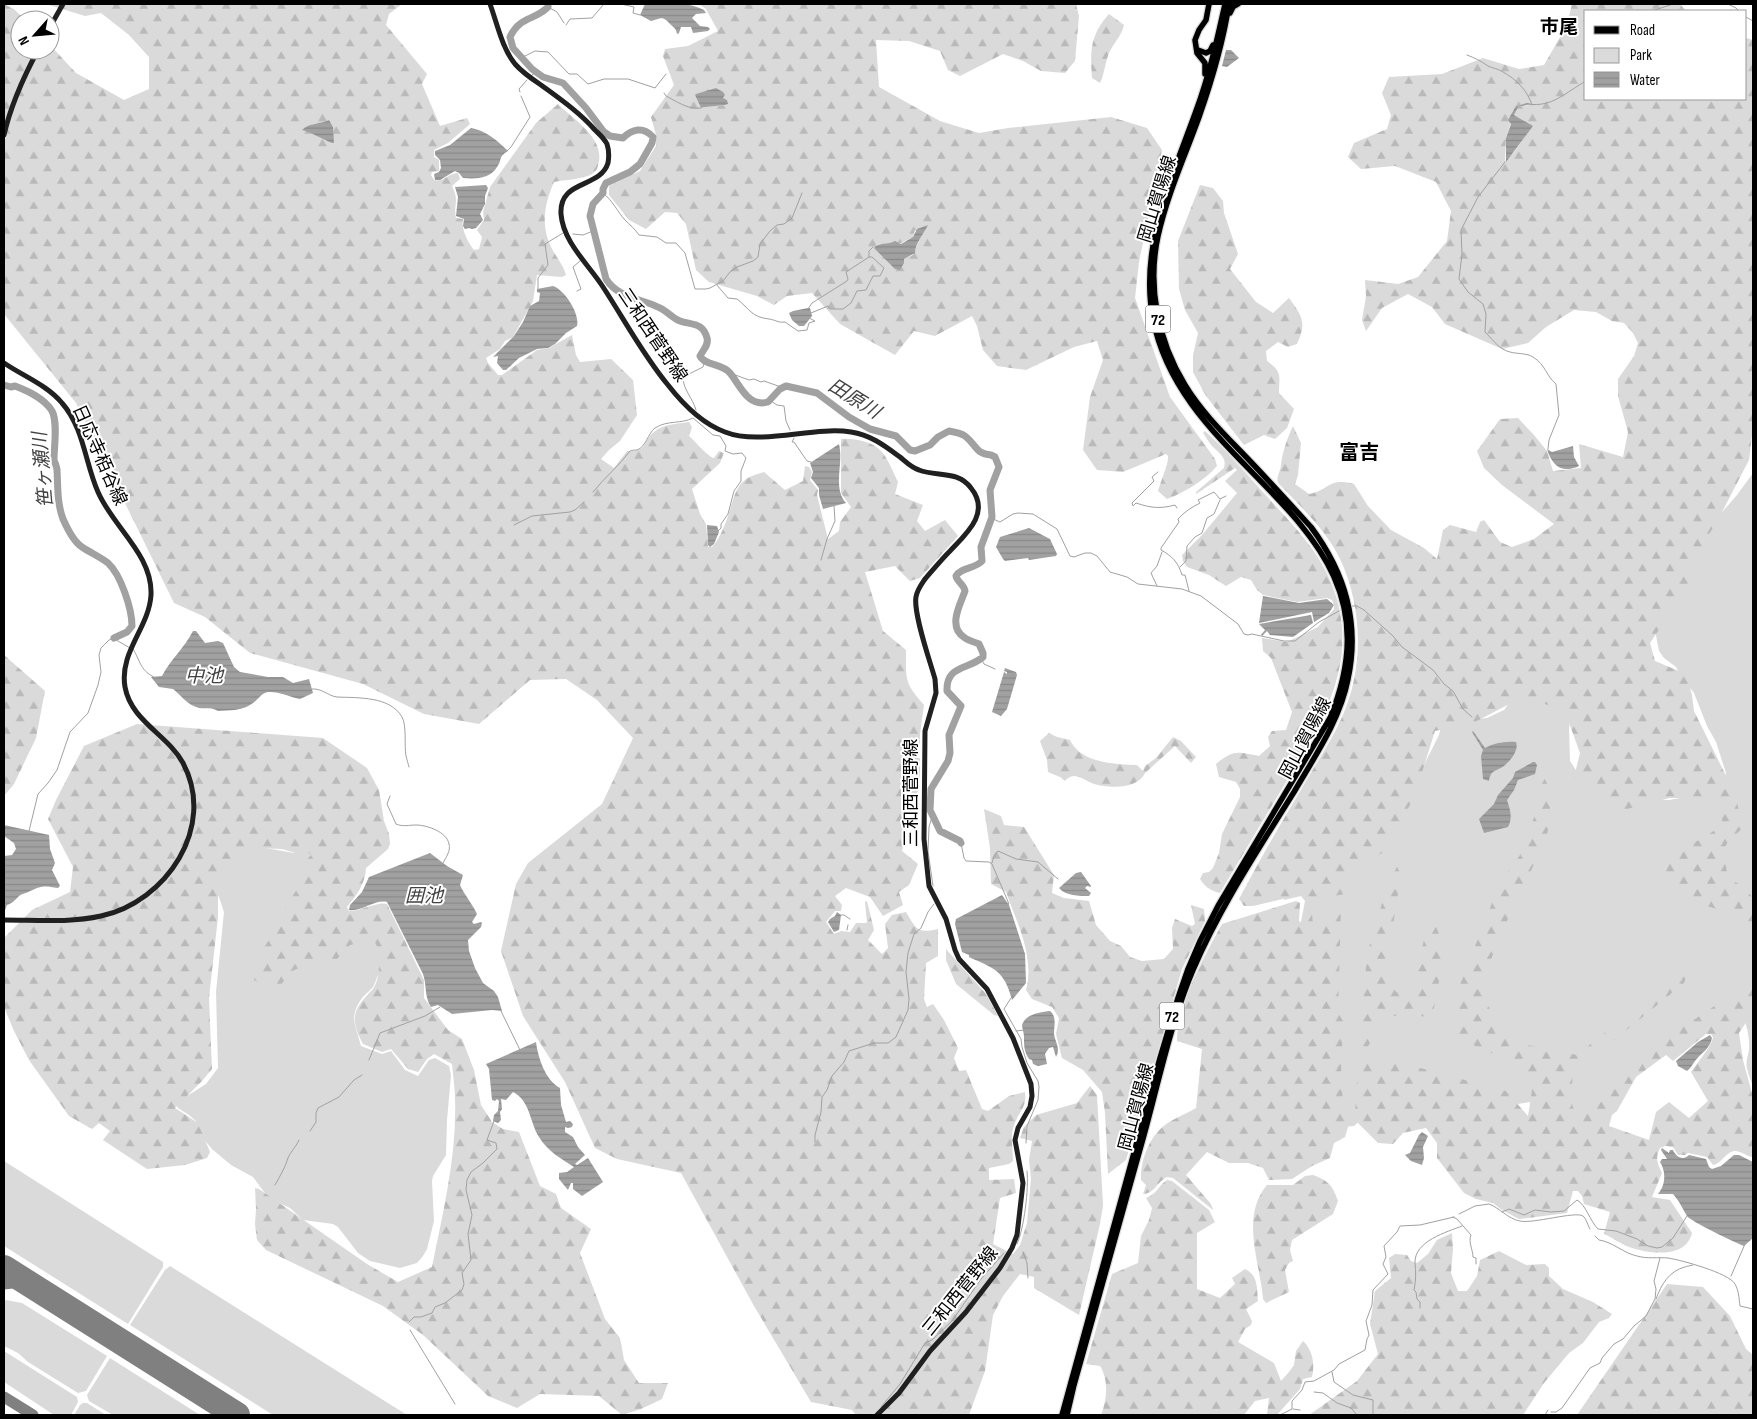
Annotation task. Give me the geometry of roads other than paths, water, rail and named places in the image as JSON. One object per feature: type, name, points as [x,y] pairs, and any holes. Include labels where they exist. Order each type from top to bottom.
[{"type":"main road","name":"三和西菅野線","points":[[490,4],[507,51],[516,66],[588,122],[608,147],[608,158],[603,173],[571,190],[564,198],[561,212],[562,221],[583,260],[596,275],[660,374],[686,404],[715,428],[734,435],[760,436],[838,430],[865,435],[881,442],[911,466],[920,470],[964,480],[977,498],[978,514],[973,526],[925,579],[918,589],[916,598],[917,616],[935,679],[936,690],[925,731],[924,839],[929,886],[946,919],[955,950],[959,959],[987,989],[1013,1038],[1030,1084],[1032,1096],[1030,1107],[1018,1128],[1015,1140],[1023,1183],[1022,1198],[1016,1236],[1004,1262],[966,1312],[930,1351],[899,1393],[877,1415]]},
{"type":"main road","points":[[1196,49],[1196,34],[1206,20],[1209,4]]},
{"type":"main road","name":"岡山賀陽線","points":[[1196,49],[1203,53],[1210,51],[1224,4]]},
{"type":"main road","name":"岡山賀陽線","points":[[1224,4],[1211,64],[1162,205],[1153,240],[1150,258],[1150,298],[1153,319],[1168,367],[1198,413],[1303,526],[1340,582]]},
{"type":"main road","name":"岡山賀陽線","points":[[1067,1415],[1075,1380],[1165,1058],[1188,985],[1205,943],[1229,898],[1336,718],[1348,679],[1350,646],[1340,582],[1326,549],[1311,527],[1214,423],[1191,394],[1173,363],[1158,320],[1154,276],[1158,236],[1208,90],[1221,46],[1229,4]]},
{"type":"main road","name":"岡山賀陽線","points":[[1221,46],[1224,41],[1230,13],[1233,7],[1238,4]]},
{"type":"main road","name":"岡山賀陽線","points":[[1196,49],[1205,63],[1206,69],[1196,111]]},
{"type":"main road","points":[[4,135],[12,103],[33,60]]},
{"type":"main road","name":"日応寺栢谷線","points":[[4,363],[50,392],[61,401],[70,414],[81,436],[98,494],[141,558],[148,572],[151,596],[144,620],[129,652],[125,666],[126,690],[133,708],[174,750],[188,774],[194,806],[192,826],[187,842],[176,863],[163,881],[147,895],[111,913],[86,919],[4,920]]},
{"type":"main road","name":"岡山賀陽線","points":[[1062,1415],[1155,1076],[1185,977],[1200,941],[1218,906],[1330,718],[1344,678],[1350,646]]},
{"type":"water","points":[[645,4],[675,4],[697,7],[706,13],[696,14],[692,18],[700,26],[710,29],[693,33],[691,27],[681,27],[677,34],[675,28],[665,19],[661,18],[651,21],[640,15]]},
{"type":"water","points":[[1226,50],[1231,50],[1239,58],[1227,67],[1222,66]]},
{"type":"water","points":[[716,88],[723,92],[725,95],[723,98],[727,100],[728,104],[701,108],[695,95]]},
{"type":"water","points":[[1527,103],[1531,104],[1518,107],[1514,115],[1533,126],[1506,162],[1506,138],[1511,124],[1508,120],[1516,106]]},
{"type":"water","points":[[329,120],[333,127],[334,143],[302,130],[308,126]]},
{"type":"water","points":[[471,128],[496,140],[508,151],[501,157],[497,167],[490,174],[482,177],[463,178],[455,171],[440,180],[435,180],[434,174],[439,172],[441,168],[440,160],[435,155],[435,151],[450,145]]},
{"type":"water","points":[[486,185],[488,188],[485,204],[480,214],[483,220],[476,228],[465,229],[463,226],[464,219],[456,216],[458,197],[455,187]]},
{"type":"water","points":[[928,225],[918,242],[915,253],[904,259],[900,270],[895,269],[874,248],[878,245],[895,241],[901,244],[913,237],[917,229]]},
{"type":"water","points":[[553,286],[558,288],[571,303],[576,315],[577,326],[566,333],[555,344],[548,348],[537,349],[519,358],[506,370],[503,370],[497,363],[498,356],[493,357],[514,336],[530,306],[539,301],[540,293],[537,292],[537,289]]},
{"type":"water","points":[[810,308],[812,316],[804,326],[799,326],[792,320],[789,313]]},
{"type":"water","points":[[839,444],[839,483],[842,497],[846,503],[823,509],[819,488],[811,478],[813,472],[810,463]]},
{"type":"water","points":[[1573,446],[1574,457],[1579,466],[1568,469],[1558,467],[1547,449],[1552,452]]},
{"type":"water","points":[[707,525],[717,526],[719,532],[714,544],[710,547],[708,545]]},
{"type":"water","points":[[1029,528],[1050,539],[1057,554],[1056,556],[1005,561],[996,547],[1000,537]]},
{"type":"water","points":[[1263,596],[1299,603],[1327,599],[1334,605],[1329,613],[1314,622],[1312,612],[1259,623]]},
{"type":"water","points":[[1311,615],[1313,623],[1293,637],[1270,635],[1267,631],[1261,635],[1265,630],[1259,624]]},
{"type":"water","name":"中池","points":[[193,631],[196,631],[205,643],[218,641],[223,643],[234,667],[240,672],[268,677],[283,677],[293,683],[309,679],[313,693],[300,699],[280,693],[268,692],[249,706],[232,710],[218,711],[191,705],[173,689],[159,687],[151,677],[162,676]]},
{"type":"water","points":[[1005,668],[1016,672],[1017,675],[1007,709],[1001,716],[992,712],[1004,672],[1007,674],[1004,671]]},
{"type":"water","points":[[1473,731],[1485,748],[1508,742],[1516,742],[1517,745],[1512,758],[1504,766],[1492,773],[1489,781],[1483,779],[1481,756],[1483,750]]},
{"type":"water","points":[[1533,762],[1537,765],[1535,774],[1518,780],[1507,800],[1511,817],[1508,827],[1484,833],[1479,819],[1494,804],[1498,795],[1513,778],[1515,772]]},
{"type":"water","points":[[4,825],[49,835],[50,849],[55,863],[52,870],[60,886],[58,888],[41,887],[22,894],[7,905],[4,913],[4,856],[12,855],[16,849],[14,843],[4,836]]},
{"type":"water","name":"囲池","points":[[430,853],[463,875],[460,885],[477,914],[472,922],[474,924],[482,923],[481,927],[468,940],[469,951],[483,983],[494,991],[498,997],[502,1011],[492,1010],[452,1014],[438,1005],[431,1007],[427,999],[423,974],[387,902],[378,902],[359,909],[349,910],[350,905],[362,892],[369,877]]},
{"type":"water","points":[[1081,872],[1091,886],[1085,888],[1091,893],[1089,896],[1069,894],[1059,888],[1076,873]]},
{"type":"water","points":[[1002,895],[1009,905],[1025,954],[1026,983],[1012,1000],[1002,976],[992,968],[962,952],[955,924],[956,919]]},
{"type":"water","points":[[837,912],[841,915],[839,930],[834,932],[828,922]]},
{"type":"water","points":[[1050,1011],[1054,1019],[1054,1034],[1058,1048],[1057,1054],[1056,1057],[1053,1047],[1049,1048],[1045,1054],[1047,1064],[1038,1066],[1033,1064],[1026,1053],[1022,1025],[1026,1018],[1030,1016]]},
{"type":"water","points":[[1710,1035],[1712,1038],[1709,1045],[1687,1071],[1678,1066],[1676,1061],[1698,1042]]},
{"type":"water","points":[[536,1042],[538,1054],[546,1074],[560,1088],[561,1105],[566,1122],[570,1121],[573,1124],[572,1127],[565,1127],[565,1132],[573,1137],[585,1155],[575,1164],[577,1165],[588,1158],[603,1182],[582,1196],[573,1189],[573,1183],[571,1183],[568,1190],[559,1179],[559,1173],[567,1172],[574,1167],[555,1155],[542,1142],[523,1100],[519,1096],[513,1092],[506,1100],[501,1099],[501,1120],[498,1123],[493,1121],[494,1115],[498,1111],[499,1101],[497,1099],[495,1101],[492,1100],[489,1069],[486,1064]]},
{"type":"water","points":[[1422,1132],[1428,1136],[1423,1147],[1424,1158],[1422,1165],[1411,1161],[1405,1155],[1410,1153]]},
{"type":"water","points":[[1662,1148],[1669,1153],[1670,1150],[1673,1150],[1676,1155],[1684,1158],[1689,1155],[1706,1159],[1709,1167],[1712,1169],[1721,1166],[1734,1155],[1739,1155],[1753,1162],[1753,1238],[1744,1246],[1732,1241],[1690,1219],[1673,1194],[1658,1194],[1663,1186],[1664,1178],[1660,1162],[1662,1159],[1667,1159],[1661,1150]]},
{"type":"waterway","name":"田原川","points":[[548,4],[548,7],[538,15],[518,25],[514,30],[510,37],[513,48],[532,69],[543,77],[563,83],[586,108],[604,132],[610,136],[623,138],[634,131],[641,130],[653,137],[652,143],[640,164],[630,172],[606,183],[603,193],[593,204],[590,216],[606,279],[611,286],[617,291],[663,309],[677,320],[703,329],[707,341],[700,356],[702,359],[727,370],[745,394],[755,402],[768,402],[780,389],[786,386],[817,393],[849,417],[870,429],[896,436],[910,450],[915,451],[930,445],[938,437],[949,431],[963,435],[979,451],[995,457],[999,467],[990,490],[992,517],[981,547],[982,561],[961,571],[956,576],[965,591],[956,616],[957,628],[965,638],[979,644],[983,657],[954,672],[950,677],[947,691],[961,706],[949,735],[950,753],[948,761],[931,789],[930,810],[940,831],[961,843]]},
{"type":"waterway","points":[[566,25],[570,19],[592,18],[604,4]]},
{"type":"waterway","points":[[621,4],[634,7],[633,13],[640,15]]},
{"type":"waterway","points":[[1655,10],[1673,4]]},
{"type":"waterway","points":[[1728,4],[1738,10]]},
{"type":"waterway","points":[[548,7],[557,12],[564,23]]},
{"type":"waterway","points":[[1747,18],[1753,21]]},
{"type":"waterway","points":[[520,56],[525,56],[535,51],[548,52],[569,74],[577,74],[588,84],[604,79],[628,79],[655,88],[666,74]]},
{"type":"waterway","points":[[1467,55],[1512,78],[1524,90],[1532,105]]},
{"type":"waterway","name":"田原川","points":[[532,75],[536,72]]},
{"type":"waterway","points":[[520,92],[519,89],[527,80]]},
{"type":"waterway","points":[[1528,104],[1537,105],[1552,101],[1584,82]]},
{"type":"waterway","points":[[664,93],[682,105],[691,108],[701,108]]},
{"type":"waterway","points":[[507,151],[530,117],[521,96]]},
{"type":"waterway","points":[[1505,162],[1478,197],[1461,230],[1462,254],[1459,279],[1468,292],[1483,304],[1486,314],[1485,332],[1496,344],[1510,352],[1533,357],[1556,384],[1559,415],[1549,440],[1548,449]]},
{"type":"waterway","points":[[603,193],[639,235],[657,237],[666,243],[676,243],[685,253],[695,289],[710,288],[723,281],[737,267],[758,257],[760,244],[770,231],[777,225],[784,224],[792,218],[802,193]]},
{"type":"waterway","points":[[573,234],[583,235],[593,231]]},
{"type":"waterway","points":[[538,290],[538,278],[548,265],[545,244],[563,233]]},
{"type":"waterway","points":[[808,309],[812,303],[847,281],[846,272],[869,257],[869,251],[873,247]]},
{"type":"waterway","points":[[811,313],[828,306],[830,309],[843,309],[851,303],[857,291],[866,290],[873,276],[880,276],[884,268],[872,257],[869,257]]},
{"type":"waterway","points":[[577,291],[581,289],[573,267],[580,261]]},
{"type":"waterway","points":[[716,284],[728,298],[737,299],[754,314],[763,318],[785,322],[798,331],[807,330],[809,323],[815,321],[809,318]]},
{"type":"waterway","points":[[696,410],[683,382],[683,377],[703,367],[704,362]]},
{"type":"waterway","points":[[730,373],[749,380],[764,381],[781,387]]},
{"type":"waterway","name":"笹ヶ瀬川","points":[[4,385],[15,386],[30,393],[45,402],[52,411],[55,428],[54,460],[57,469],[59,501],[63,519],[79,545],[113,568],[128,602],[132,626],[127,632],[114,638]]},
{"type":"waterway","points":[[771,401],[777,405],[784,406],[786,421],[790,430]]},
{"type":"waterway","points":[[593,492],[630,451],[637,450],[643,446],[655,428],[664,424],[693,418],[713,435],[720,436],[726,446],[725,451],[733,454],[742,453],[746,458],[741,471],[741,481],[734,491],[728,514],[718,531]]},
{"type":"waterway","points":[[794,438],[792,442],[794,442],[807,461],[811,462]]},
{"type":"waterway","points":[[1158,472],[1152,477],[1154,481],[1132,503],[1133,506],[1136,503],[1156,507],[1175,505],[1177,508]]},
{"type":"waterway","points":[[1189,591],[1185,575],[1182,575],[1179,566],[1161,548],[1179,522],[1178,519],[1200,503],[1198,500],[1214,492],[1220,499],[1226,496]]},
{"type":"waterway","points":[[1180,567],[1186,561],[1187,546],[1195,537],[1202,533],[1207,518],[1214,514],[1220,500]]},
{"type":"waterway","points":[[514,525],[532,516],[570,512],[584,502]]},
{"type":"waterway","points":[[821,560],[835,521],[834,506]]},
{"type":"waterway","points":[[991,518],[1000,522],[1013,514],[1033,514],[1057,529],[1070,556],[1074,557],[1091,553],[1097,556],[1110,572],[1127,577],[1138,584],[1182,589],[1201,596],[1238,624],[1244,634],[1295,641],[1319,622],[1339,611]]},
{"type":"waterway","points":[[1157,586],[1151,573],[1157,566],[1162,552]]},
{"type":"waterway","points":[[1350,606],[1357,606],[1364,610],[1393,636],[1402,647],[1433,670],[1444,684],[1453,691],[1463,709],[1472,717]]},
{"type":"waterway","points":[[29,831],[38,794],[57,770],[70,732],[88,713],[101,672],[99,655],[101,648],[114,638],[130,648]]},
{"type":"waterway","points":[[133,649],[144,669],[156,678]]},
{"type":"waterway","points":[[981,658],[984,664],[995,669]]},
{"type":"waterway","points":[[312,689],[337,697],[364,698],[382,702],[397,710],[404,721],[405,752],[409,767]]},
{"type":"waterway","points":[[390,796],[387,804],[396,824],[426,826],[445,836],[449,849],[443,863]]},
{"type":"waterway","points":[[932,817],[929,827],[928,851],[933,886]]},
{"type":"waterway","points":[[961,843],[966,861],[989,862],[992,864],[1009,904],[1007,905]]},
{"type":"waterway","points":[[992,863],[998,851],[1016,859],[1038,862],[1058,879]]},
{"type":"waterway","points":[[815,1142],[822,1097],[827,1090],[832,1076],[844,1062],[849,1051],[874,1043],[888,1043],[896,1037],[908,1010],[909,999],[906,972],[908,953],[914,934],[921,928],[934,904]]},
{"type":"waterway","points":[[841,915],[850,919]]},
{"type":"waterway","points":[[847,930],[848,925]]},
{"type":"waterway","points":[[1011,998],[1004,1009],[1021,1039],[1027,1063],[1038,1081],[1039,1087],[1038,1100],[1027,1126],[1026,1143]]},
{"type":"waterway","points":[[369,1060],[380,1033],[425,1016],[440,1007]]},
{"type":"waterway","points":[[501,1011],[520,1050]]},
{"type":"waterway","points":[[1016,1031],[1025,1030]]},
{"type":"waterway","points":[[310,1131],[316,1122],[318,1108],[339,1097],[354,1080],[362,1075]]},
{"type":"waterway","points":[[409,1322],[414,1317],[421,1317],[432,1313],[435,1307],[445,1303],[462,1290],[464,1284],[462,1273],[471,1260],[468,1234],[472,1215],[466,1190],[467,1180],[471,1172],[497,1149],[496,1143],[487,1140],[494,1121]]},
{"type":"waterway","points":[[275,1185],[299,1140]]},
{"type":"waterway","points":[[1017,1244],[1022,1229],[1025,1208],[1027,1171]]},
{"type":"waterway","points":[[1502,1212],[1509,1209],[1524,1215],[1535,1210],[1564,1211],[1577,1200],[1598,1229],[1616,1231],[1637,1239],[1648,1246],[1657,1248],[1662,1247],[1673,1238],[1687,1216]]},
{"type":"waterway","points":[[1459,1214],[1475,1206],[1489,1204],[1520,1221],[1579,1215],[1585,1218],[1590,1229]]},
{"type":"waterway","points":[[1453,1217],[1471,1235],[1470,1243],[1473,1257],[1476,1258],[1476,1264]]},
{"type":"waterway","points":[[1280,1415],[1292,1409],[1292,1401],[1302,1390],[1305,1382],[1314,1381],[1334,1370],[1339,1364],[1365,1350],[1369,1335],[1366,1321],[1372,1305],[1373,1290],[1388,1274],[1383,1264],[1386,1257],[1384,1246],[1400,1226],[1420,1225],[1454,1217]]},
{"type":"waterway","points":[[1420,1308],[1420,1302],[1414,1290],[1416,1255],[1425,1243],[1432,1238],[1462,1226]]},
{"type":"waterway","points":[[1595,1236],[1599,1240],[1632,1255],[1674,1259],[1724,1276],[1735,1284],[1740,1306],[1753,1309]]},
{"type":"waterway","points":[[1731,1276],[1745,1244]]},
{"type":"waterway","points":[[1023,1252],[1027,1263],[1028,1278]]},
{"type":"waterway","points":[[881,1407],[900,1384],[925,1343],[932,1340],[952,1321],[981,1279],[1004,1253]]},
{"type":"waterway","points":[[1551,1412],[1556,1412],[1562,1408],[1590,1368],[1600,1363],[1614,1344],[1623,1339],[1646,1316],[1655,1299],[1656,1289],[1654,1281],[1660,1258]]},
{"type":"waterway","points":[[1656,1299],[1660,1289],[1670,1275],[1679,1269],[1693,1265]]},
{"type":"waterway","points":[[410,1330],[455,1404]]},
{"type":"waterway","points":[[1332,1372],[1334,1382],[1353,1395],[1373,1400],[1373,1415]]},
{"type":"waterway","points":[[1314,1392],[1323,1393],[1337,1403],[1351,1408],[1357,1415]]},
{"type":"waterway","points":[[1293,1409],[1300,1410]]},
{"type":"waterway","points":[[1545,1415],[1548,1410]]},
{"type":"district","name":"市尾","points":[[1559,26]]},
{"type":"district","name":"富吉","points":[[1359,452]]}]
